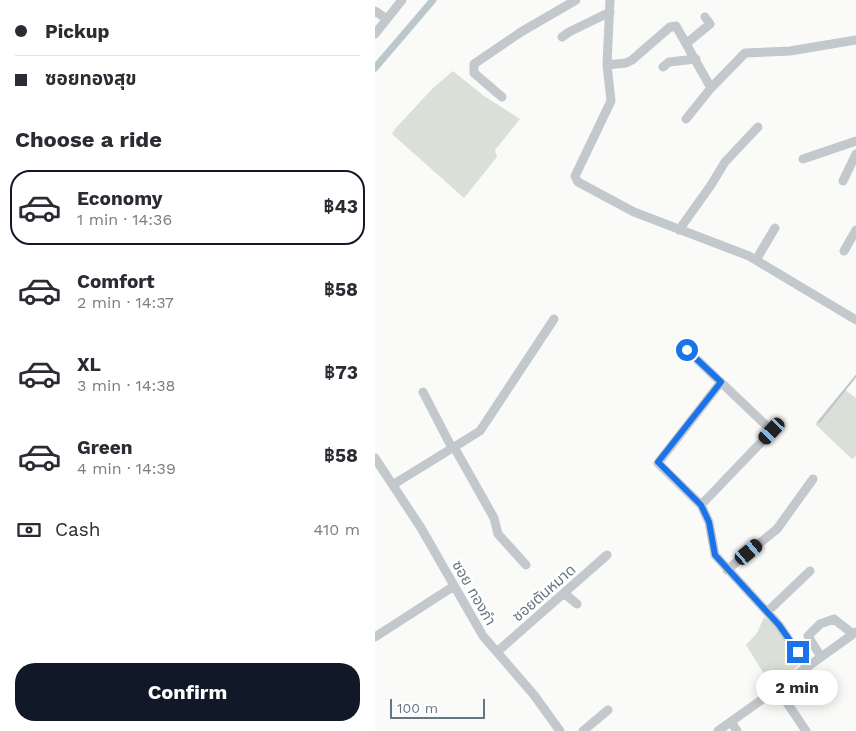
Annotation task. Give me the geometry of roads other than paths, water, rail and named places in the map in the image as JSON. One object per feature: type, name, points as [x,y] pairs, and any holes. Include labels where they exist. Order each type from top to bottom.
[{"type":"street","points":[[375,34],[402,0]]},
{"type":"street","points":[[502,97],[474,73],[474,64],[576,0]]},
{"type":"street","points":[[610,0],[607,65],[611,101],[577,172],[576,179],[622,206],[756,260],[856,320]]},
{"type":"street","points":[[375,12],[387,19]]},
{"type":"street","points":[[562,37],[610,12]]},
{"type":"street","points":[[687,43],[710,24],[705,17]]},
{"type":"street","points":[[607,65],[625,63],[632,60],[674,26],[678,28],[696,58],[711,88]]},
{"type":"street","points":[[686,119],[711,88],[745,53],[790,51],[856,40]]},
{"type":"street","points":[[663,67],[669,62],[696,58]]},
{"type":"street","points":[[679,230],[711,186],[725,162],[758,126]]},
{"type":"street","points":[[803,159],[856,141]]},
{"type":"street","points":[[843,181],[856,154]]},
{"type":"street","points":[[756,260],[775,228]]},
{"type":"street","points":[[844,251],[856,230]]},
{"type":"street","points":[[394,484],[481,432],[555,319]]},
{"type":"street","points":[[687,350],[772,431],[701,505]]},
{"type":"street","points":[[721,382],[658,462],[701,505],[709,522],[715,555],[789,638],[807,667]]},
{"type":"street","points":[[423,392],[494,518],[498,534],[526,565]]},
{"type":"street","name":"ซอย ทองภํา","points":[[375,458],[394,484],[479,630],[534,695],[560,731]]},
{"type":"street","points":[[727,570],[777,529],[813,479]]},
{"type":"street","name":"ซอยตันหมาด","points":[[497,652],[607,555]]},
{"type":"street","points":[[767,612],[810,571]]},
{"type":"street","points":[[375,637],[454,586]]},
{"type":"street","points":[[565,594],[577,604]]},
{"type":"street","points":[[718,731],[854,633],[834,619],[820,624],[808,636],[821,656]]},
{"type":"street","points":[[777,688],[806,731]]},
{"type":"street","points":[[583,731],[608,710]]},
{"type":"street","points":[[731,722],[737,731]]},
{"type":"waterway","points":[[375,68],[433,0]]},
{"type":"waterway","points":[[819,422],[856,376]]}]
